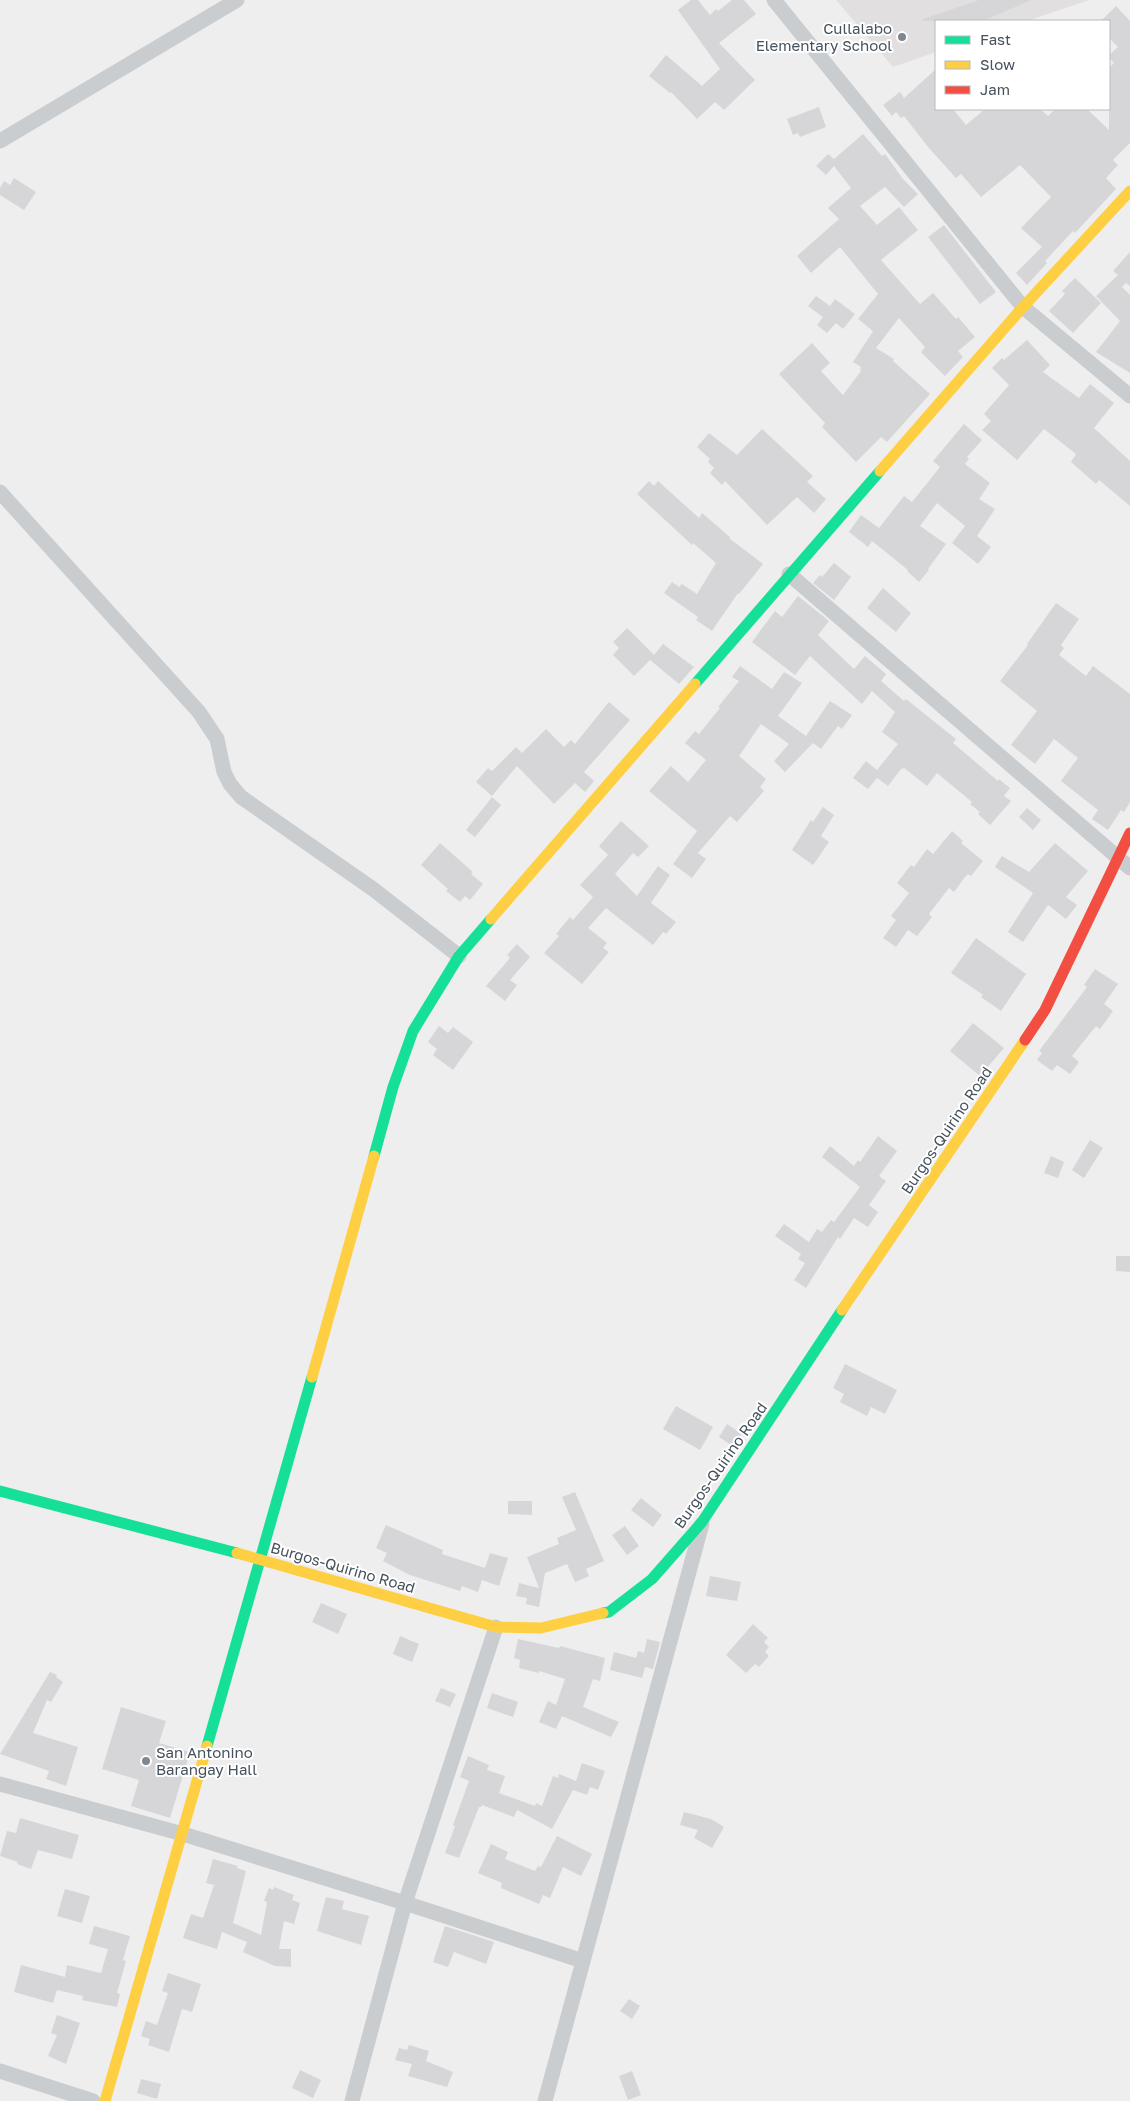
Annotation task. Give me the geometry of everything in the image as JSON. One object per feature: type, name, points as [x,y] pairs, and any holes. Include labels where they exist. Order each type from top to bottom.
[{"type":"street","points":[[0,141],[237,0]]},
{"type":"street","points":[[774,0],[1023,308],[1130,396]]},
{"type":"street","points":[[105,2101],[262,1559],[393,1087],[413,1031],[459,956],[789,574],[1023,308],[1130,191]]},
{"type":"street","points":[[0,492],[199,712],[217,739],[224,772],[230,784],[241,797],[373,889],[459,956]]},
{"type":"street","points":[[789,574],[1117,859],[1130,868]]},
{"type":"street","name":"Burgos-Quirino Road","points":[[0,1491],[262,1559],[496,1627],[541,1628],[609,1612],[652,1579],[702,1522],[867,1272],[1045,1010],[1130,833]]},
{"type":"street","points":[[544,2101],[702,1522]]},
{"type":"street","points":[[352,2101],[405,1902],[496,1627]]},
{"type":"street","points":[[0,1784],[183,1834],[405,1902],[583,1961]]},
{"type":"street","points":[[0,2071],[93,2101]]},
{"type":"shaded area","name":"Cullalabo Elementary School","points":[[836,0],[1089,0],[1030,20],[935,20],[935,52],[893,67]]},
{"type":"building","points":[[691,0],[698,0],[710,15],[716,9],[718,11],[732,0],[744,0],[756,14],[719,43],[755,80],[724,110],[715,102],[697,119],[671,92],[649,76],[666,55],[702,86],[720,69],[678,10]]},
{"type":"building","points":[[979,0],[1031,0],[985,20],[923,21],[923,19]]},
{"type":"building","points":[[1116,6],[1130,21],[1130,143],[1113,160],[1118,165],[1106,178],[1116,189],[1075,233],[1073,231],[1045,261],[1047,263],[1027,285],[1016,273],[1042,247],[1021,228],[1051,197],[1020,165],[981,197],[961,174],[956,178],[928,147],[904,116],[901,118],[896,112],[892,116],[883,105],[900,92],[904,98],[935,70],[935,110],[954,110],[966,125],[984,110],[1041,110],[1048,116],[1054,110],[1088,110],[1109,130],[1110,67],[1114,63],[1110,59],[1110,54],[1118,47],[1110,39],[1110,20],[1102,20]]},
{"type":"building","points":[[819,107],[826,127],[800,137],[798,133],[793,135],[787,119]]},
{"type":"building","points":[[863,134],[882,156],[885,154],[903,179],[918,194],[904,207],[885,187],[860,206],[877,225],[899,207],[918,230],[881,260],[920,304],[933,293],[956,319],[958,317],[975,337],[958,351],[963,357],[945,376],[921,352],[925,347],[899,318],[876,348],[894,359],[893,361],[930,394],[887,442],[881,437],[856,462],[822,427],[825,423],[779,374],[812,343],[830,363],[821,371],[843,395],[861,371],[861,367],[853,362],[873,331],[858,319],[878,294],[840,247],[811,273],[797,256],[839,219],[828,208],[851,188],[834,166],[826,175],[816,166],[828,154],[834,159]]},
{"type":"building","points":[[14,178],[36,192],[24,210],[0,195],[0,188],[4,181],[10,185]]},
{"type":"building","points":[[944,225],[996,292],[980,304],[928,237]]},
{"type":"building","points":[[1130,252],[1130,286],[1126,283],[1122,287],[1130,295],[1130,373],[1096,352],[1120,321],[1096,296],[1118,275],[1113,271]]},
{"type":"building","points":[[1075,278],[1101,303],[1073,333],[1049,311],[1065,294],[1062,291]]},
{"type":"building","points":[[816,296],[830,306],[835,299],[855,314],[843,329],[836,323],[827,333],[817,325],[823,317],[808,306]]},
{"type":"building","points":[[1027,340],[1050,365],[1043,372],[1079,398],[1090,384],[1114,403],[1094,428],[1130,461],[1130,506],[1099,480],[1096,484],[1071,462],[1076,454],[1044,429],[1017,460],[982,430],[991,421],[984,414],[1009,385],[992,368],[1002,358],[1004,360]]},
{"type":"building","points":[[964,424],[982,440],[967,457],[969,459],[965,464],[990,483],[979,499],[995,509],[977,536],[991,547],[978,564],[952,543],[965,526],[937,503],[920,526],[946,544],[919,582],[908,570],[872,541],[868,547],[849,532],[861,515],[879,528],[904,496],[912,502],[940,467],[933,461]]},
{"type":"building","points":[[762,429],[813,476],[807,482],[826,499],[814,513],[797,497],[767,525],[725,481],[722,485],[710,473],[714,468],[708,462],[710,459],[697,447],[709,433],[737,455]]},
{"type":"building","points":[[649,481],[654,486],[658,481],[699,518],[702,513],[729,538],[763,564],[738,593],[712,631],[696,620],[698,617],[664,593],[672,582],[679,587],[682,584],[697,594],[716,563],[693,543],[692,545],[637,494]]},
{"type":"building","points":[[834,563],[851,577],[834,600],[813,583],[820,575],[822,577]]},
{"type":"building","points":[[883,588],[911,613],[896,632],[867,608]]},
{"type":"building","points":[[798,596],[829,621],[818,635],[854,669],[865,656],[886,674],[881,681],[904,701],[906,699],[956,739],[953,743],[998,781],[999,779],[1010,788],[1004,796],[1011,801],[990,825],[978,814],[980,812],[970,804],[972,802],[937,773],[927,786],[904,768],[901,769],[888,786],[877,778],[868,789],[853,778],[866,761],[877,770],[898,744],[882,732],[895,712],[872,691],[862,704],[810,656],[795,675],[752,642],[775,611],[782,617]]},
{"type":"building","points":[[1056,603],[1079,619],[1061,645],[1064,648],[1059,655],[1086,676],[1093,666],[1130,694],[1130,802],[1124,812],[1121,810],[1108,830],[1092,819],[1098,810],[1061,781],[1078,758],[1054,739],[1035,764],[1011,745],[1037,711],[1000,681],[1028,645]]},
{"type":"building","points":[[627,628],[654,655],[663,644],[694,667],[679,684],[650,660],[634,676],[613,655],[619,648],[613,642]]},
{"type":"building","points":[[740,666],[772,689],[784,672],[802,683],[778,716],[806,736],[830,701],[852,715],[842,729],[838,726],[821,749],[813,743],[785,772],[774,761],[789,744],[761,724],[739,756],[766,779],[760,787],[764,791],[737,822],[730,816],[698,853],[706,859],[692,878],[673,864],[697,831],[649,791],[671,766],[688,782],[706,760],[685,743],[695,731],[699,734],[720,708],[718,707],[739,681],[732,677]]},
{"type":"building","points":[[609,702],[630,720],[584,772],[594,781],[585,792],[575,783],[554,804],[517,766],[492,796],[476,782],[488,768],[492,771],[516,747],[522,753],[546,729],[564,747],[571,740],[575,744]]},
{"type":"building","points":[[492,797],[501,805],[475,837],[466,830]]},
{"type":"building","points":[[823,807],[834,815],[821,836],[829,842],[813,865],[792,850],[811,820],[813,822]]},
{"type":"building","points":[[1027,808],[1041,820],[1033,830],[1019,817]]},
{"type":"building","points":[[621,821],[649,846],[638,857],[633,853],[615,874],[637,896],[658,866],[670,875],[651,903],[676,922],[666,934],[663,932],[653,945],[606,908],[588,928],[607,943],[603,948],[609,952],[582,984],[544,953],[559,936],[556,934],[570,917],[573,920],[593,897],[580,885],[608,855],[599,846]]},
{"type":"building","points":[[952,831],[963,841],[961,843],[983,861],[971,876],[968,874],[965,877],[954,892],[949,888],[929,914],[932,917],[917,936],[908,930],[896,947],[883,938],[896,920],[891,916],[909,893],[897,883],[911,865],[914,867],[927,849],[933,854]]},
{"type":"building","points":[[440,843],[473,872],[471,874],[483,884],[470,900],[465,896],[460,902],[446,891],[448,889],[421,865]]},
{"type":"building","points":[[1055,843],[1088,871],[1066,897],[1077,905],[1066,919],[1048,905],[1023,942],[1008,932],[1033,893],[995,867],[1002,856],[1029,872]]},
{"type":"building","points":[[976,938],[1026,974],[1001,1011],[981,997],[983,995],[951,973]]},
{"type":"building","points":[[517,944],[530,957],[510,980],[517,985],[505,1001],[486,986],[510,958],[507,955]]},
{"type":"building","points":[[1095,969],[1118,984],[1104,1004],[1113,1011],[1100,1029],[1096,1026],[1072,1056],[1079,1062],[1070,1074],[1057,1065],[1052,1071],[1037,1060],[1042,1053],[1039,1051],[1087,987],[1084,985]]},
{"type":"building","points":[[973,1023],[1004,1048],[980,1076],[950,1051]]},
{"type":"building","points":[[439,1026],[448,1033],[453,1027],[473,1042],[453,1070],[433,1055],[437,1049],[428,1042]]},
{"type":"building","points":[[878,1136],[897,1151],[879,1176],[886,1181],[869,1205],[878,1212],[868,1227],[854,1218],[840,1239],[838,1237],[806,1288],[794,1280],[805,1263],[798,1259],[801,1254],[775,1236],[784,1224],[809,1242],[817,1229],[822,1232],[831,1220],[834,1222],[860,1187],[822,1157],[830,1146],[854,1166],[858,1160],[860,1162]]},
{"type":"building","points":[[1090,1140],[1103,1148],[1084,1178],[1072,1170]]},
{"type":"building","points":[[1051,1156],[1064,1162],[1058,1178],[1044,1173]]},
{"type":"building","points":[[1116,1256],[1130,1256],[1130,1272],[1116,1271]]},
{"type":"building","points":[[845,1364],[897,1390],[885,1414],[871,1407],[867,1416],[840,1402],[844,1394],[833,1388]]},
{"type":"building","points":[[676,1406],[713,1427],[700,1450],[663,1429]]},
{"type":"building","points":[[727,1424],[742,1434],[734,1447],[719,1437]]},
{"type":"building","points":[[575,1492],[604,1561],[586,1569],[589,1576],[575,1582],[567,1564],[545,1573],[539,1607],[526,1604],[527,1598],[516,1596],[519,1583],[539,1588],[527,1557],[559,1544],[557,1538],[576,1530],[562,1497]]},
{"type":"building","points":[[641,1498],[662,1515],[653,1527],[631,1510]]},
{"type":"building","points":[[508,1501],[532,1501],[532,1515],[508,1514]]},
{"type":"building","points":[[386,1525],[443,1550],[442,1554],[485,1568],[490,1553],[508,1558],[499,1586],[482,1580],[478,1592],[462,1586],[460,1591],[410,1575],[383,1561],[387,1553],[376,1548]]},
{"type":"building","points":[[625,1526],[639,1546],[627,1555],[612,1535]]},
{"type":"building","points":[[710,1576],[741,1582],[737,1601],[706,1596]]},
{"type":"building","points":[[321,1603],[347,1614],[338,1634],[312,1622]]},
{"type":"building","points":[[753,1624],[768,1638],[764,1642],[769,1647],[765,1652],[769,1656],[759,1667],[755,1664],[746,1673],[726,1655]]},
{"type":"building","points":[[400,1636],[419,1644],[412,1662],[393,1654]]},
{"type":"building","points":[[518,1639],[559,1648],[560,1646],[605,1658],[600,1681],[593,1679],[583,1707],[619,1722],[611,1737],[562,1716],[556,1729],[539,1722],[548,1701],[556,1705],[565,1679],[539,1671],[539,1673],[519,1668],[520,1660],[514,1658]]},
{"type":"building","points":[[647,1639],[660,1642],[653,1669],[645,1667],[642,1678],[610,1670],[614,1652],[636,1658],[638,1651],[644,1653]]},
{"type":"building","points":[[50,1672],[57,1675],[56,1677],[63,1682],[51,1702],[47,1700],[33,1733],[78,1747],[66,1786],[46,1779],[49,1771],[0,1754]]},
{"type":"building","points":[[441,1688],[456,1694],[450,1707],[435,1701]]},
{"type":"building","points":[[492,1693],[518,1702],[513,1717],[487,1708]]},
{"type":"building","name":"San Antonino Barangay Hall","points":[[121,1707],[166,1721],[159,1743],[190,1752],[170,1818],[131,1806],[139,1780],[102,1769]]},
{"type":"building","points":[[468,1756],[489,1765],[487,1770],[505,1776],[499,1793],[535,1806],[536,1803],[542,1806],[553,1776],[558,1778],[559,1774],[576,1781],[582,1763],[605,1771],[598,1790],[590,1787],[587,1795],[573,1790],[552,1829],[517,1810],[514,1817],[482,1805],[479,1807],[459,1858],[445,1853],[469,1781],[460,1777]]},
{"type":"building","points":[[684,1812],[711,1819],[724,1827],[712,1848],[694,1838],[698,1830],[680,1825]]},
{"type":"building","points":[[20,1818],[79,1835],[72,1859],[38,1850],[31,1869],[0,1856],[7,1831],[16,1833]]},
{"type":"building","points":[[557,1836],[592,1854],[581,1876],[563,1867],[550,1898],[543,1895],[539,1904],[501,1888],[502,1883],[478,1873],[491,1844],[508,1852],[505,1859],[535,1871],[538,1866],[541,1867]]},
{"type":"building","points":[[213,1859],[238,1866],[237,1868],[246,1871],[233,1923],[261,1935],[267,1902],[264,1901],[269,1888],[273,1890],[274,1887],[294,1895],[292,1900],[300,1903],[294,1924],[284,1921],[279,1949],[291,1949],[291,1967],[275,1966],[243,1952],[247,1942],[222,1932],[217,1949],[183,1938],[191,1914],[203,1918],[214,1885],[206,1883]]},
{"type":"building","points":[[65,1889],[90,1896],[82,1923],[57,1916]]},
{"type":"building","points":[[326,1897],[344,1901],[342,1909],[369,1916],[361,1945],[317,1931]]},
{"type":"building","points":[[94,1926],[130,1936],[123,1960],[126,1961],[117,1993],[120,1994],[117,2007],[82,2000],[83,1996],[57,1990],[53,2003],[14,1992],[21,1965],[65,1977],[67,1965],[101,1973],[108,1949],[89,1944]]},
{"type":"building","points":[[445,1926],[494,1942],[486,1964],[454,1952],[448,1967],[433,1962]]},
{"type":"building","points":[[168,1973],[201,1984],[192,2012],[182,2009],[169,2052],[148,2045],[150,2039],[141,2036],[146,2021],[157,2025],[168,1993],[162,1991]]},
{"type":"building","points":[[629,1999],[640,2006],[632,2019],[620,2011]]},
{"type":"building","points":[[57,2015],[80,2023],[66,2064],[48,2056],[57,2035],[51,2033]]},
{"type":"building","points":[[409,2045],[429,2051],[426,2061],[453,2072],[447,2087],[408,2076],[412,2064],[395,2060],[399,2048],[407,2050]]},
{"type":"building","points":[[300,2070],[321,2080],[313,2098],[292,2088]]},
{"type":"building","points":[[632,2071],[641,2095],[628,2100],[619,2076]]},
{"type":"building","points":[[141,2079],[161,2084],[157,2099],[137,2093]]},
{"type":"traffic: fast","points":[[695,684],[880,471]]},
{"type":"traffic: fast","points":[[374,1156],[393,1087],[413,1031],[459,956],[491,919]]},
{"type":"traffic: fast","points":[[603,1613],[609,1612],[652,1579],[702,1522],[842,1310]]},
{"type":"traffic: fast","points":[[207,1746],[312,1377]]},
{"type":"traffic: fast","points":[[0,1491],[237,1553]]},
{"type":"traffic: slow","points":[[880,471],[1023,307],[1130,191]]},
{"type":"traffic: slow","points":[[491,919],[695,684]]},
{"type":"traffic: slow","points":[[842,1310],[1025,1040]]},
{"type":"traffic: slow","points":[[312,1377],[374,1156]]},
{"type":"traffic: slow","points":[[237,1553],[496,1627],[541,1628],[603,1613]]},
{"type":"traffic: slow","points":[[105,2101],[207,1746]]},
{"type":"traffic: jam","points":[[1025,1040],[1045,1010],[1130,833]]},
{"type":"place","name":"Cullalabo Elementary School","points":[[902,37]]},
{"type":"place","name":"San Antonino Barangay Hall","points":[[146,1761]]}]
